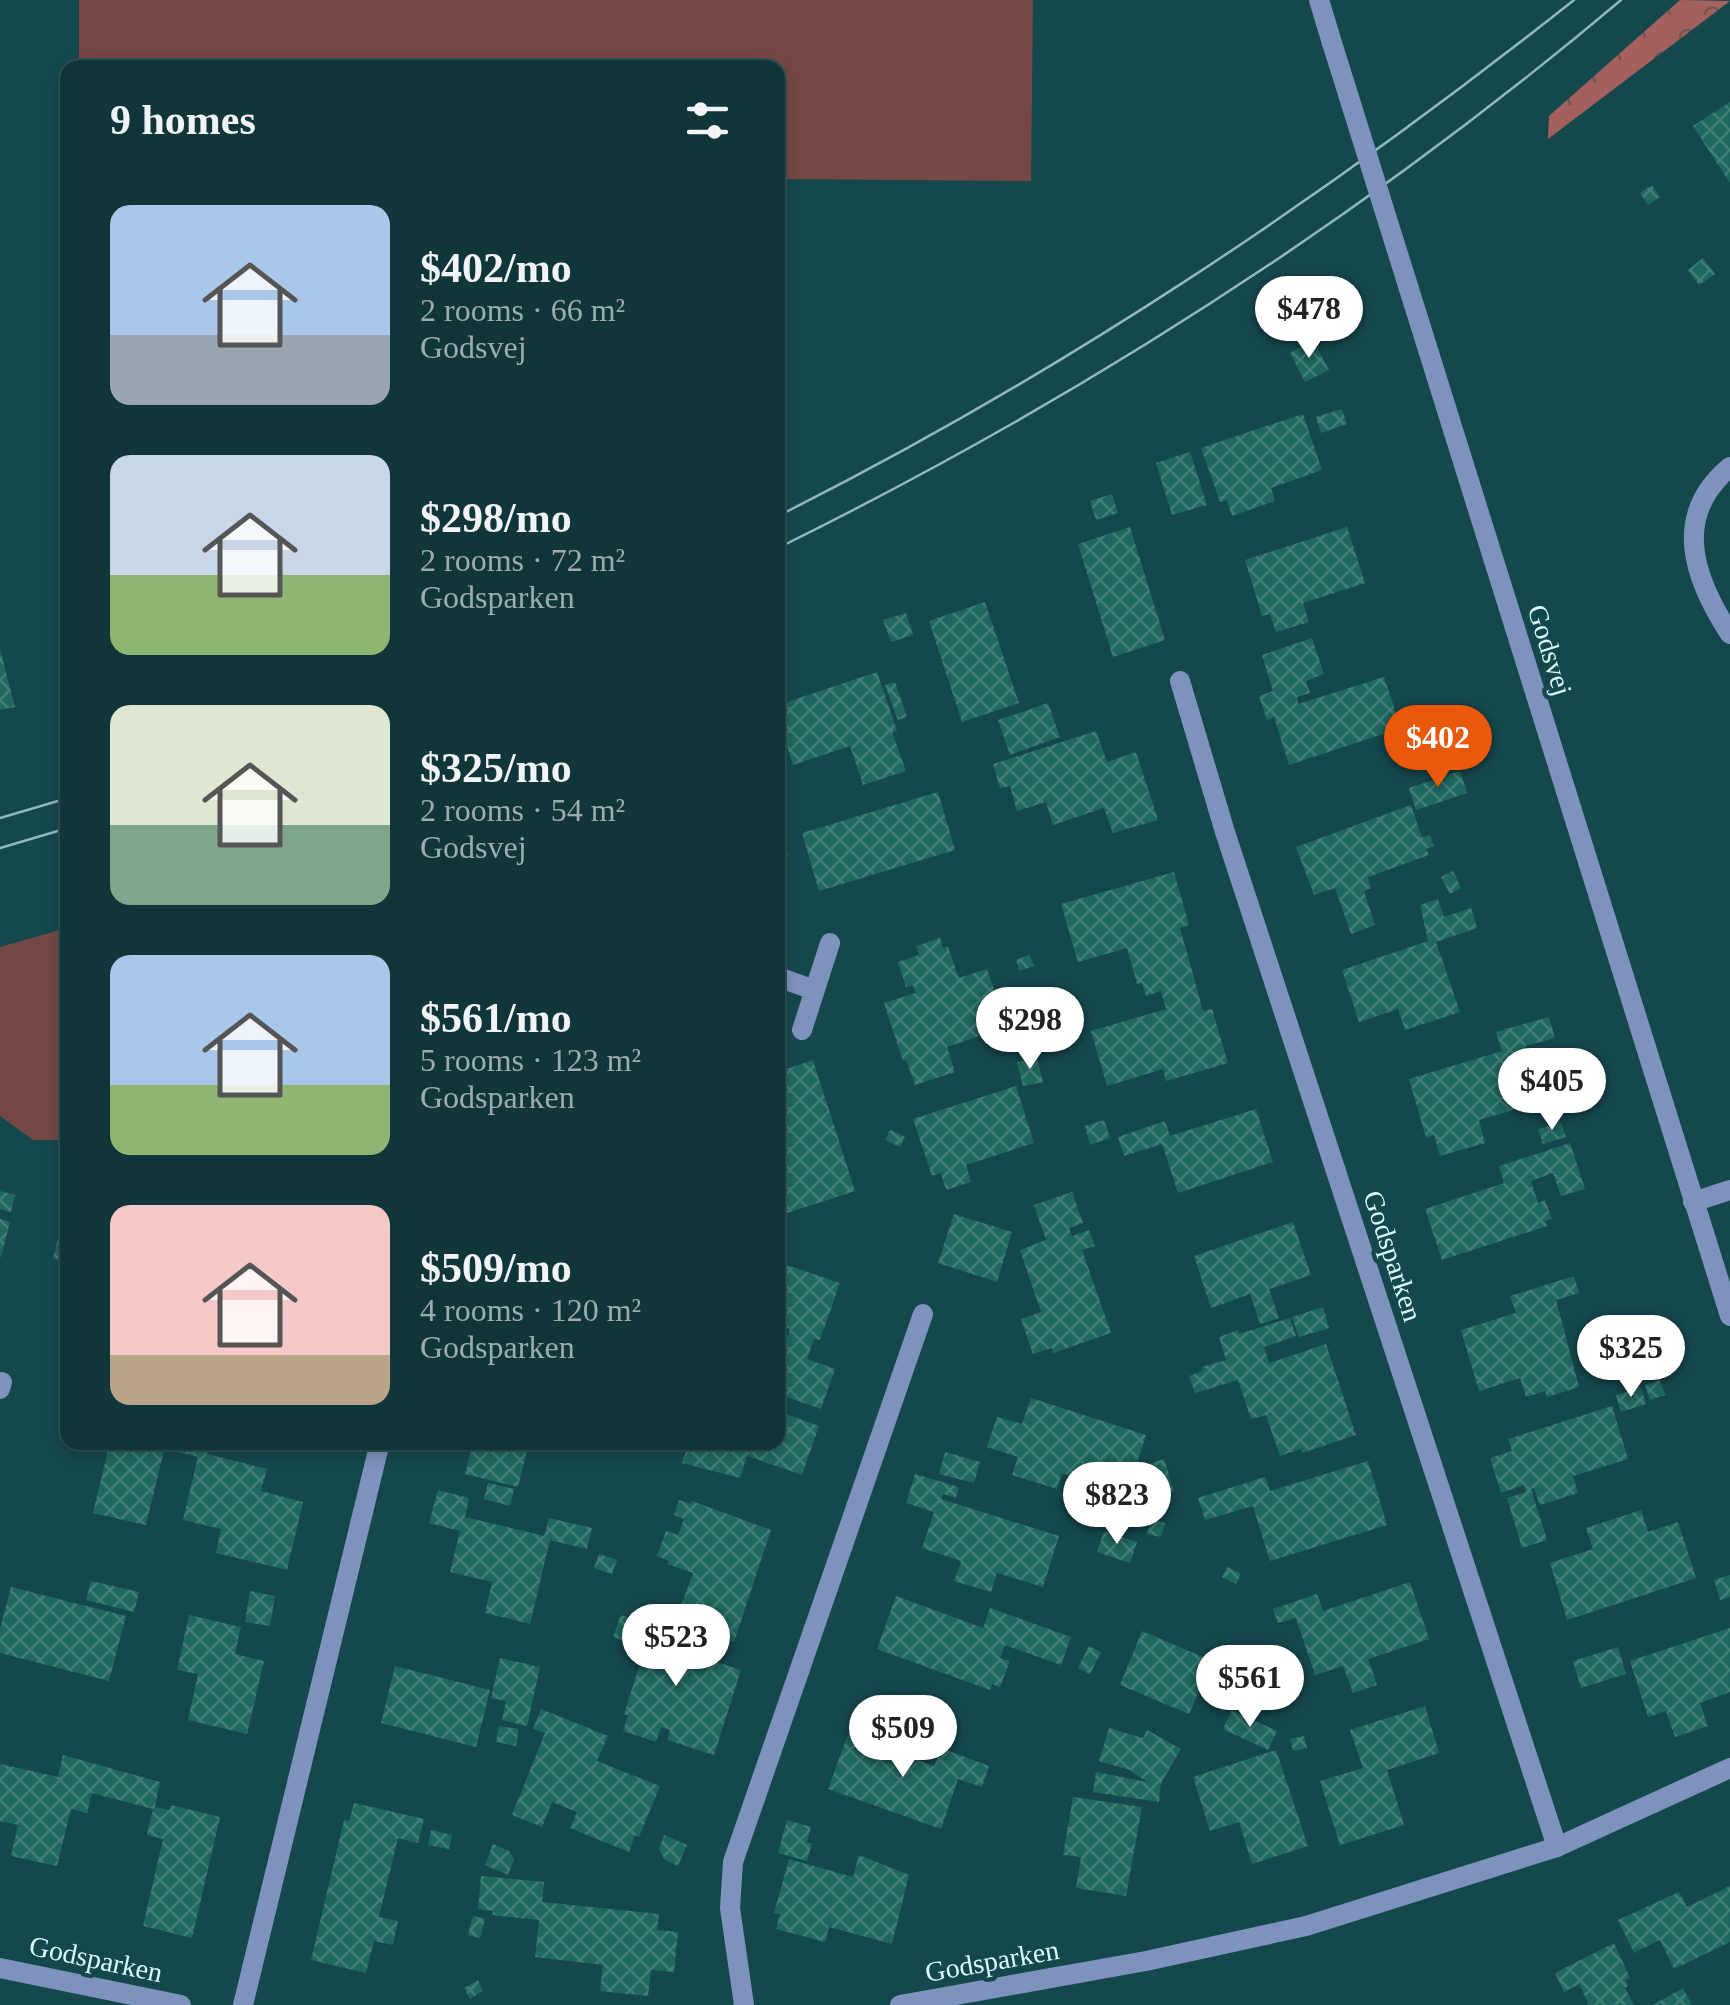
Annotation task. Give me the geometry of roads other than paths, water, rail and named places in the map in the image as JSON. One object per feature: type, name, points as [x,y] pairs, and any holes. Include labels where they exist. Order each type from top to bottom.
[{"type":"street","name":"Godsvej","points":[[1319,0],[1730,1316]]},
{"type":"street","points":[[1730,467],[1716,478],[1694,516],[1697,572],[1730,634]]},
{"type":"street","name":"Godsparken","points":[[1180,681],[1225,832],[1557,1847]]},
{"type":"street","points":[[802,1030],[830,943]]},
{"type":"street","points":[[785,980],[814,990]]},
{"type":"street","points":[[1693,1202],[1730,1190]]},
{"type":"street","points":[[744,2005],[730,1908],[732,1862],[923,1314]]},
{"type":"street","points":[[242,2005],[378,1450]]},
{"type":"street","name":"Godsparken","points":[[900,2005],[1146,1961],[1306,1926],[1557,1847],[1730,1768]]},
{"type":"street","name":"Godsparken","points":[[0,1968],[181,2005]]},
{"type":"tram line","points":[[785,512],[987,403],[1189,279],[1384,144],[1574,0]]},
{"type":"tram line","points":[[785,544],[1000,430],[1216,300],[1423,156],[1621,0]]},
{"type":"tram line","points":[[0,818],[60,800]]},
{"type":"tram line","points":[[0,848],[60,830]]}]
